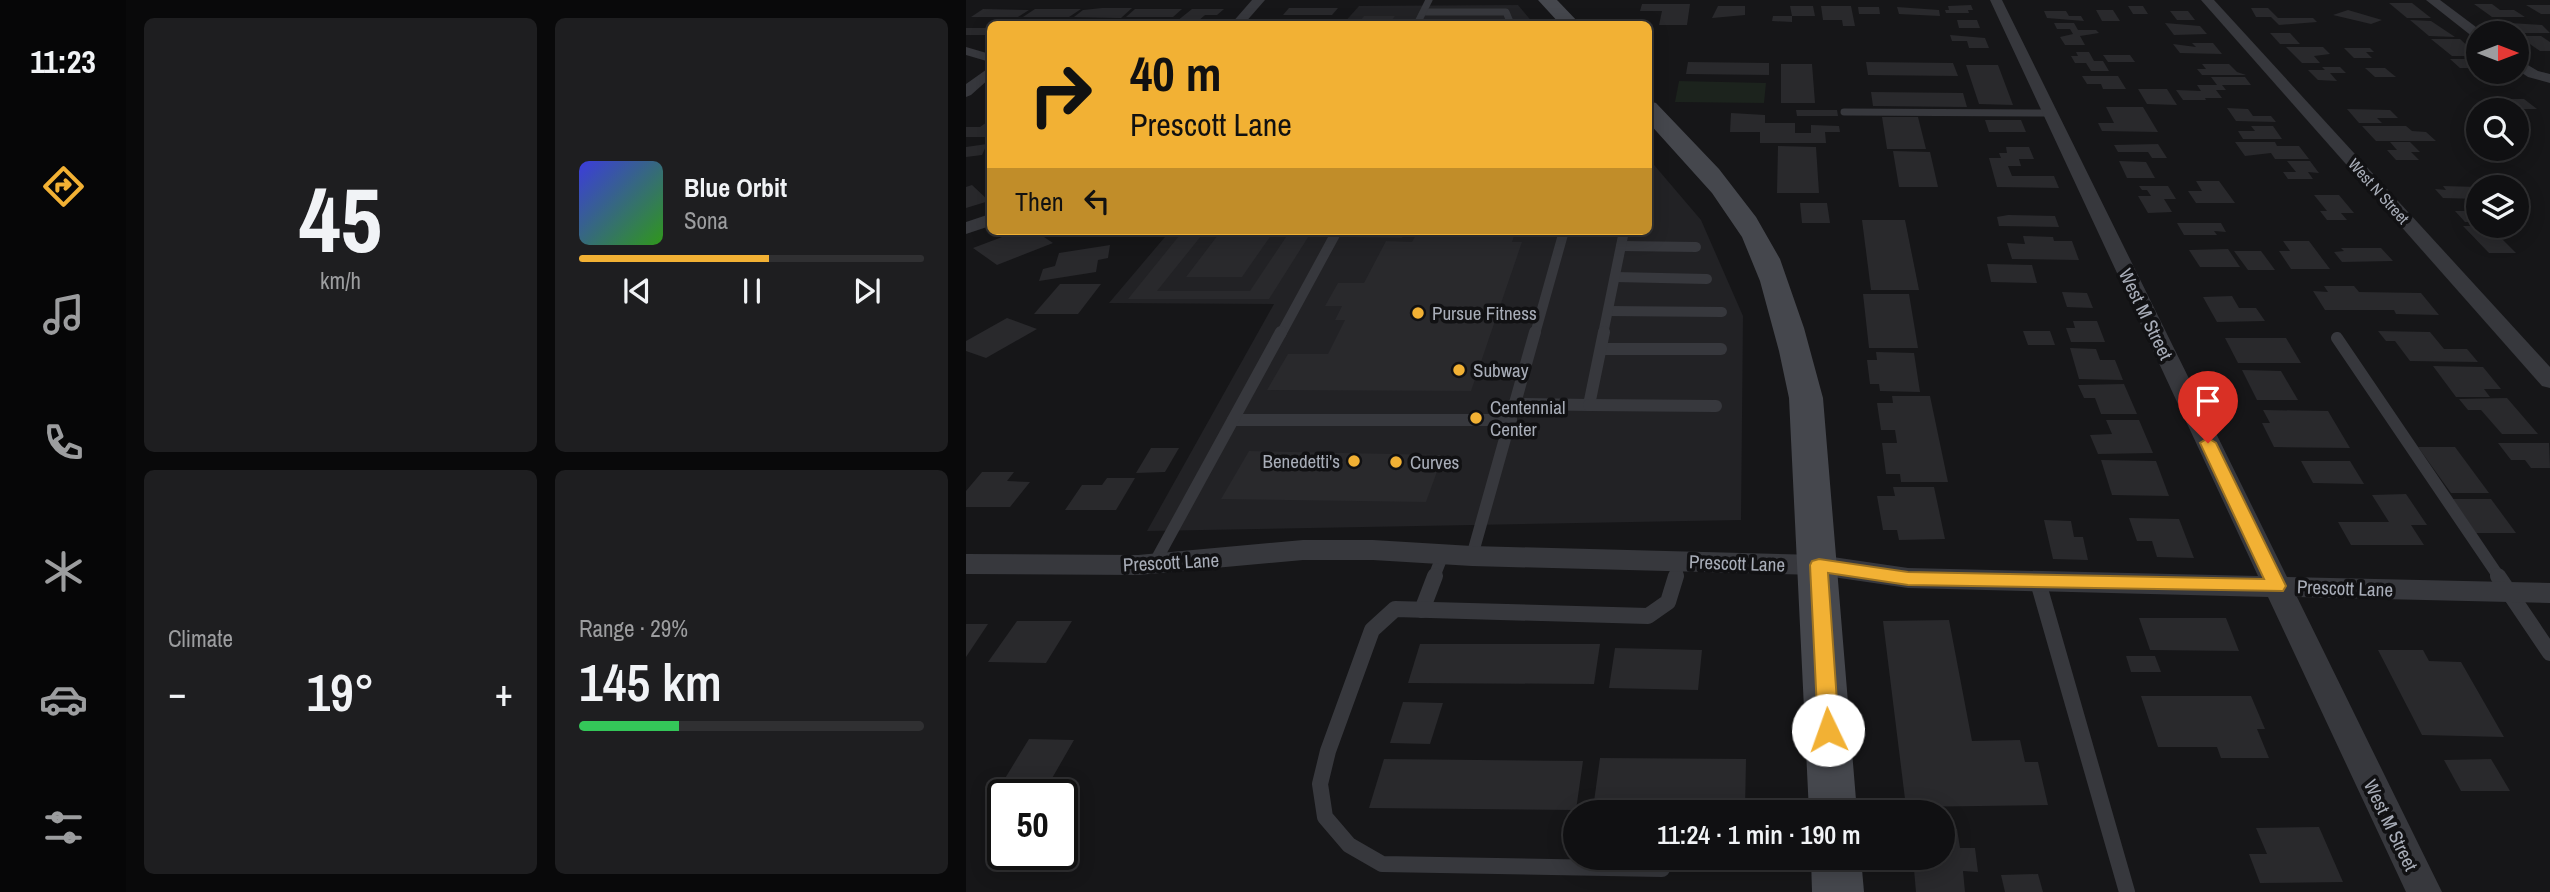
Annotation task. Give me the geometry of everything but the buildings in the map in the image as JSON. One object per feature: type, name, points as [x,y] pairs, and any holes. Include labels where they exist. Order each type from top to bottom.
[{"type":"main road","points":[[1547,0],[1567,21]]},
{"type":"main road","points":[[1652,112],[1714,179],[1736,209],[1769,268],[1792,335],[1806,398],[1832,800]]},
{"type":"main road","points":[[1837,870],[1838,892]]},
{"type":"street","points":[[1240,21],[1259,0]]},
{"type":"street","name":"West M Street","points":[[1996,0],[2424,892]]},
{"type":"street","name":"West N Street","points":[[2207,0],[2550,381]]},
{"type":"street","points":[[2432,0],[2466,25]]},
{"type":"street","points":[[966,51],[987,57]]},
{"type":"street","points":[[2529,71],[2550,79]]},
{"type":"street","points":[[966,92],[987,74]]},
{"type":"street","points":[[966,228],[987,221]]},
{"type":"street","name":"Prescott Lane","points":[[966,565],[1154,564],[1303,550],[1819,565],[1908,578],[2550,593]]},
{"type":"lane","points":[[1419,21],[1429,0]]},
{"type":"lane","points":[[1425,12],[1506,12],[1510,21]]},
{"type":"lane","points":[[1844,112],[2050,113]]},
{"type":"lane","points":[[1154,564],[1335,235]]},
{"type":"lane","points":[[1472,556],[1563,235]]},
{"type":"lane","points":[[1589,405],[1623,235]]},
{"type":"lane","points":[[1621,246],[1696,247]]},
{"type":"lane","points":[[1615,277],[1707,279]]},
{"type":"lane","points":[[1608,311],[1722,312]]},
{"type":"lane","points":[[2337,338],[2550,653]]},
{"type":"lane","points":[[1601,349],[1721,349]]},
{"type":"lane","points":[[1516,404],[1716,406]]},
{"type":"lane","points":[[1233,419],[1511,420]]},
{"type":"lane","points":[[1422,610],[1443,554]]},
{"type":"lane","points":[[1563,867],[1382,864],[1349,845],[1325,817],[1320,784],[1328,751],[1373,629],[1395,609],[1648,616],[1668,603],[1680,561]]},
{"type":"lane","points":[[2038,582],[2127,892]]},
{"type":"shaded area","points":[[1518,5],[1531,21],[1346,21],[1359,6]]},
{"type":"shaded area","points":[[1679,81],[1766,83],[1764,103],[1675,102]]},
{"type":"shaded area","name":"Centennial Center","points":[[1652,163],[1701,220],[1743,316],[1741,520],[1147,531],[1274,304],[1109,303],[1167,235],[1652,235]]},
{"type":"place","name":"Pursue Fitness","points":[[1418,313]]},
{"type":"place","name":"Subway","points":[[1459,370]]},
{"type":"place","name":"Centennial Center","points":[[1476,418]]},
{"type":"place","name":"Benedetti's","points":[[1354,461]]},
{"type":"place","name":"Curves","points":[[1396,462]]},
{"type":"route","points":[[1828,730],[1819,565],[1908,578],[2277,586],[2208,443]]}]
